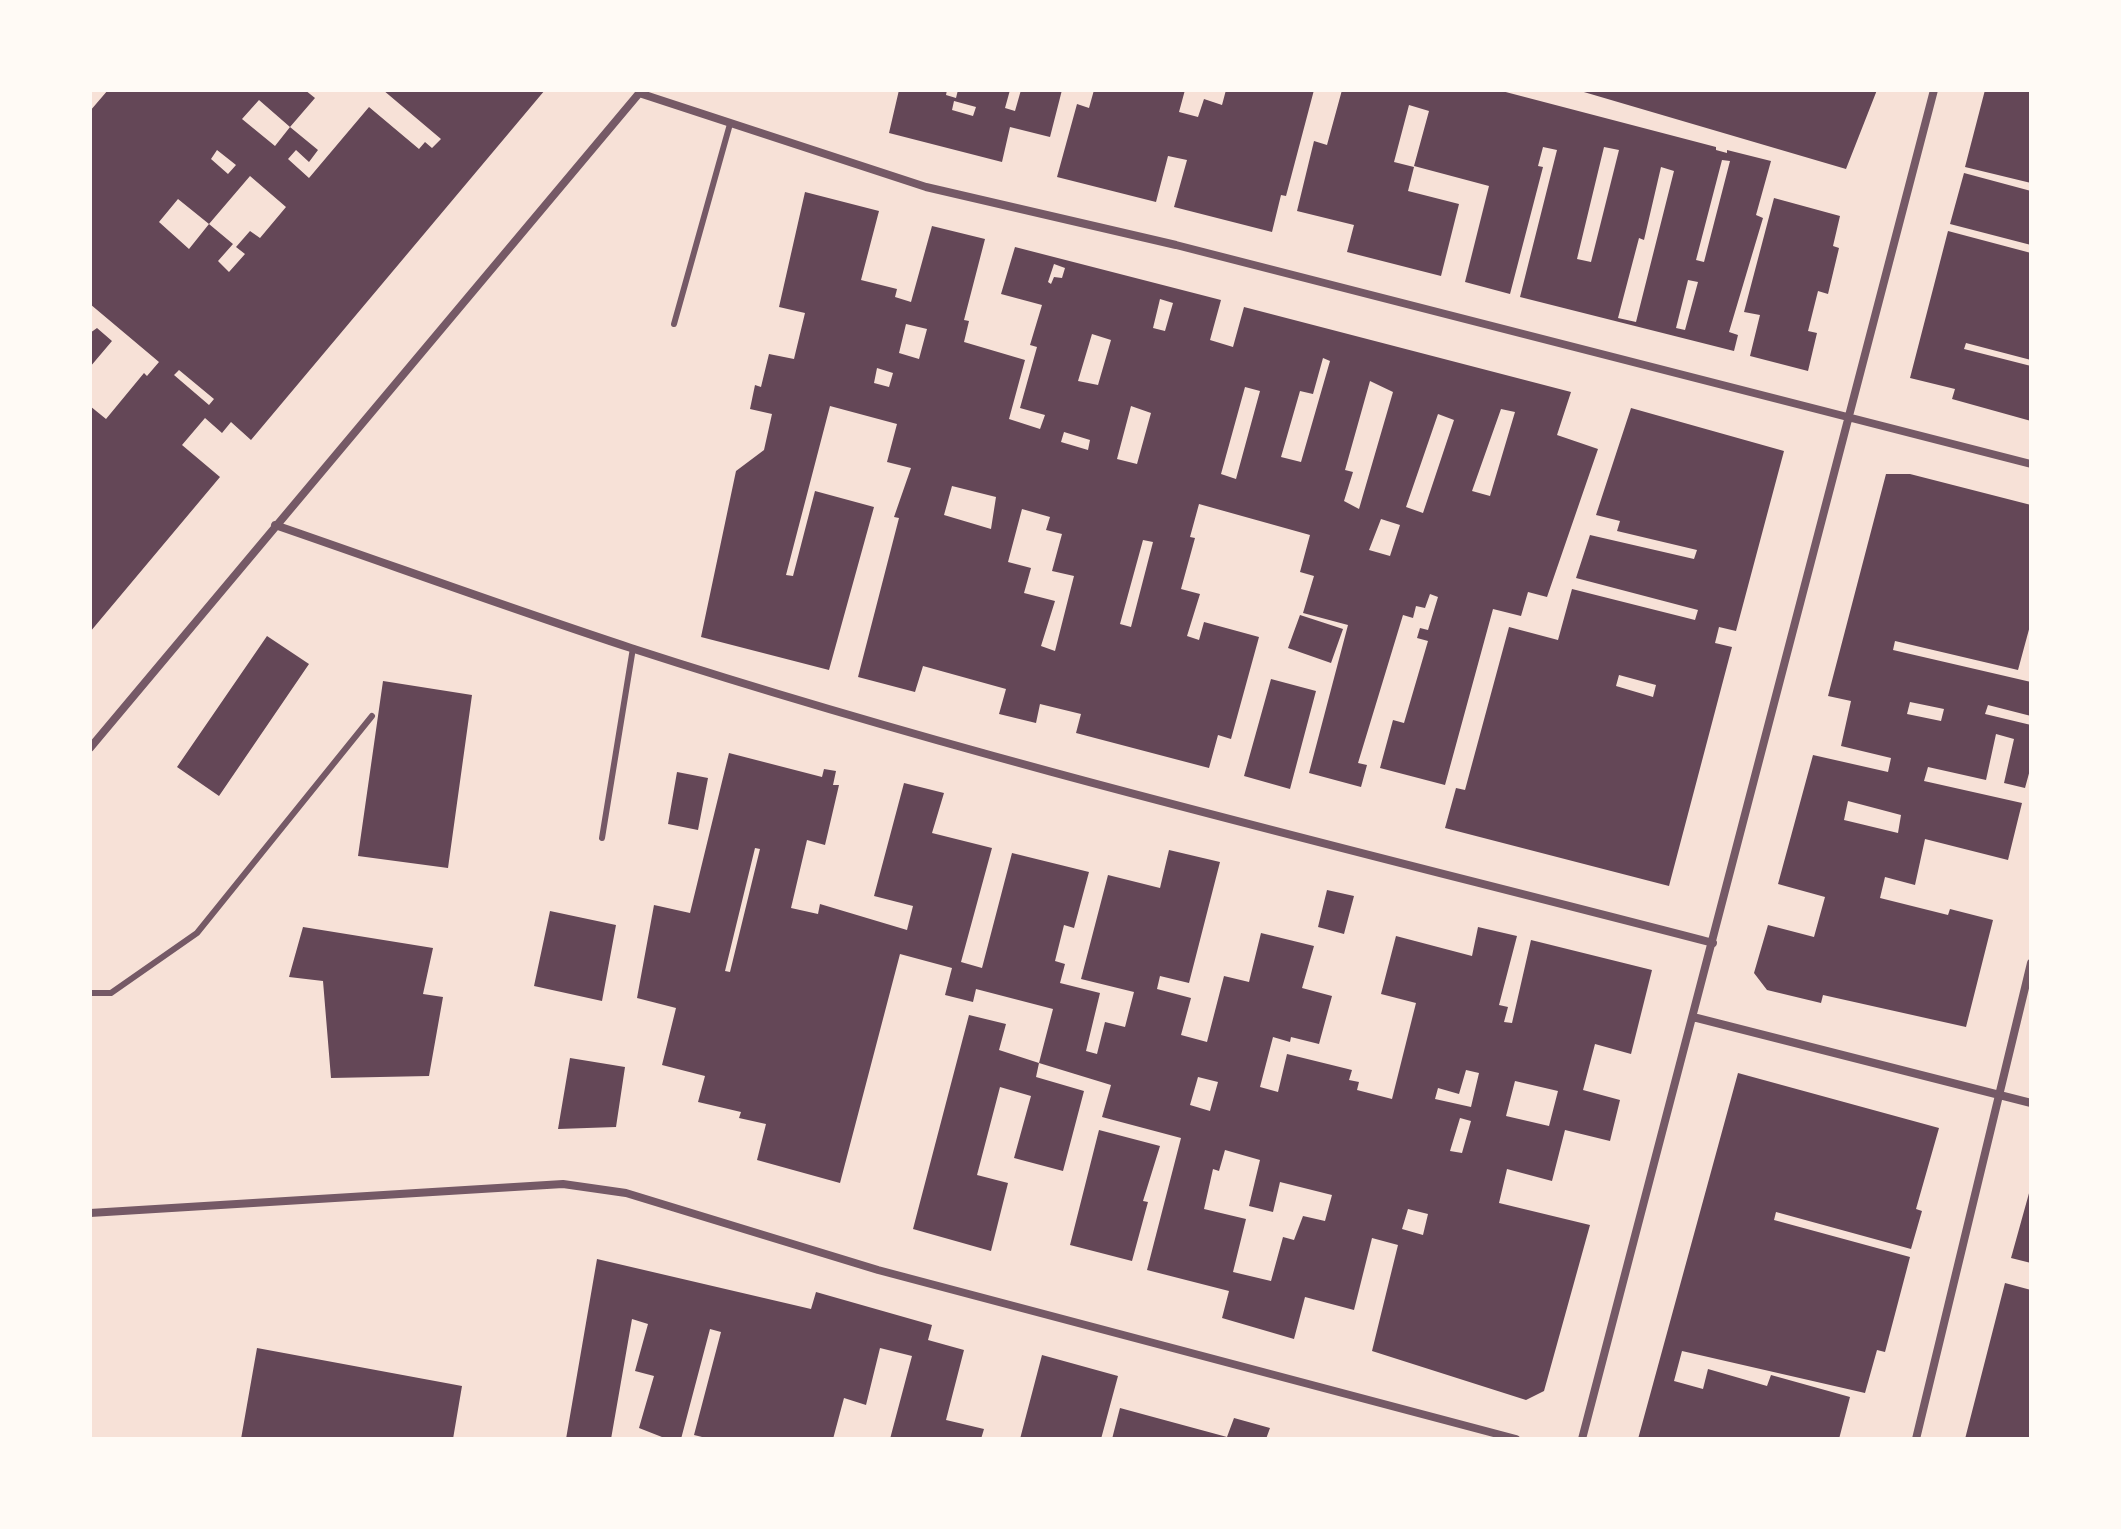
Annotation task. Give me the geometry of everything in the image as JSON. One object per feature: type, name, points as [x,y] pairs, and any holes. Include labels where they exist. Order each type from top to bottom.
[{"type":"street","points":[[1582,1439],[1934,90]]},
{"type":"street","points":[[90,748],[640,91],[730,124],[926,187],[1176,245],[1849,420],[2031,464]]},
{"type":"street","points":[[275,525],[633,648],[1110,787],[1713,943]]},
{"type":"street","points":[[1916,1439],[2031,963]]},
{"type":"street","points":[[1693,1017],[2031,1103]]},
{"type":"street","points":[[90,1213],[563,1184],[626,1193],[878,1270],[1516,1439]]},
{"type":"lane","points":[[674,324],[730,124]]},
{"type":"lane","points":[[602,838],[633,648]]},
{"type":"lane","points":[[90,993],[111,993],[197,933],[372,716]]},
{"type":"building","points":[[108,90],[305,90],[315,98],[290,127],[318,150],[309,162],[296,150],[288,159],[309,178],[369,107],[419,149],[425,142],[432,148],[441,139],[383,90],[545,90],[251,440],[231,422],[222,433],[205,418],[182,445],[220,477],[90,632],[90,406],[106,419],[144,373],[147,376],[159,362],[90,304],[90,111]],"holes":[[[259,100],[290,127],[275,146],[242,119]],[[217,150],[236,165],[228,174],[211,159]],[[250,176],[286,207],[260,238],[250,231],[236,247],[245,254],[229,272],[218,261],[233,244],[209,224]],[[178,199],[209,224],[189,249],[159,222]],[[179,370],[214,399],[209,405],[174,375]]]},
{"type":"building","points":[[899,90],[947,90],[946,95],[956,98],[958,90],[1010,90],[1005,108],[1015,111],[1021,90],[1062,90],[1050,137],[1010,127],[1002,162],[889,133]],"holes":[[[954,101],[976,107],[973,116],[952,110]]]},
{"type":"building","points":[[1094,90],[1185,90],[1179,112],[1198,117],[1204,99],[1222,105],[1226,90],[1314,90],[1286,196],[1281,195],[1272,232],[1174,207],[1187,160],[1168,156],[1156,202],[1057,177],[1077,104],[1089,108]]},
{"type":"building","points":[[1342,90],[1498,90],[1716,147],[1716,150],[1727,153],[1727,150],[1771,161],[1756,215],[1763,218],[1729,332],[1738,335],[1734,351],[1520,297],[1557,150],[1543,147],[1538,166],[1543,167],[1510,294],[1465,282],[1489,186],[1414,166],[1429,111],[1409,105],[1394,162],[1414,167],[1408,191],[1459,204],[1441,276],[1347,252],[1354,225],[1297,211],[1314,141],[1327,145]],"holes":[[[1604,147],[1619,150],[1591,262],[1577,259]],[[1722,160],[1730,161],[1704,262],[1696,260]],[[1661,167],[1674,171],[1636,322],[1618,318],[1639,238],[1644,240]],[[1688,280],[1698,282],[1685,330],[1676,328]]]},
{"type":"building","points":[[1577,90],[1877,90],[1846,169]]},
{"type":"building","points":[[1985,90],[2031,90],[2031,183],[1965,167]]},
{"type":"building","points":[[1964,173],[2031,191],[2031,245],[1950,224]]},
{"type":"building","points":[[805,192],[879,211],[861,280],[897,289],[895,297],[911,302],[932,226],[985,239],[964,320],[969,321],[964,342],[1025,360],[1009,419],[1040,429],[1045,415],[1020,408],[1037,347],[1030,345],[1042,305],[1001,294],[1015,247],[1221,300],[1210,340],[1233,347],[1244,307],[1571,392],[1557,435],[1598,449],[1547,597],[1528,592],[1521,616],[1493,609],[1445,785],[1380,768],[1393,720],[1404,723],[1428,641],[1417,638],[1420,628],[1428,630],[1438,597],[1430,594],[1425,608],[1416,606],[1413,618],[1403,615],[1358,763],[1367,765],[1361,787],[1309,773],[1348,625],[1303,613],[1314,576],[1300,572],[1310,535],[1199,504],[1190,537],[1195,538],[1181,589],[1200,594],[1187,636],[1199,640],[1204,622],[1259,637],[1231,739],[1218,735],[1209,768],[1076,733],[1081,714],[1040,704],[1036,723],[999,714],[1006,689],[923,666],[915,692],[858,677],[899,518],[894,517],[911,468],[887,462],[897,424],[830,406],[786,575],[793,576],[815,491],[874,507],[829,670],[701,637],[736,471],[764,450],[772,414],[750,409],[755,385],[761,387],[769,354],[794,359],[805,313],[779,307]],"holes":[[[1054,264],[1065,268],[1062,278],[1054,277],[1051,284],[1048,282]],[[1160,299],[1173,303],[1165,331],[1153,328]],[[906,324],[927,329],[919,359],[899,353]],[[1092,334],[1111,340],[1098,385],[1078,381]],[[1323,358],[1330,361],[1301,462],[1281,457],[1300,391],[1313,394]],[[877,368],[893,373],[889,387],[874,383]],[[1370,381],[1393,392],[1359,509],[1344,501],[1353,472],[1345,470]],[[1245,387],[1260,391],[1236,479],[1221,474]],[[1131,406],[1151,413],[1137,464],[1117,459]],[[1501,409],[1515,412],[1490,496],[1472,491]],[[1438,414],[1454,420],[1423,513],[1406,507]],[[1064,432],[1090,440],[1088,450],[1061,442]],[[952,486],[996,497],[991,529],[944,515]],[[1022,509],[1050,517],[1046,530],[1062,534],[1052,571],[1074,576],[1055,651],[1041,646],[1055,601],[1024,593],[1031,568],[1008,562]],[[1381,519],[1400,525],[1390,556],[1369,550]],[[1143,540],[1153,542],[1131,627],[1120,624]]]},
{"type":"building","points":[[1774,198],[1840,216],[1833,246],[1839,248],[1828,294],[1818,291],[1808,331],[1817,333],[1808,371],[1750,356],[1760,315],[1744,312]]},
{"type":"building","points":[[1948,231],[2031,253],[2031,360],[1966,343],[1964,349],[2031,366],[2031,421],[1952,399],[1955,389],[1910,378]]},
{"type":"building","points":[[97,328],[112,341],[90,367],[90,333]]},
{"type":"building","points":[[1631,408],[1784,451],[1736,631],[1719,627],[1715,643],[1732,647],[1669,886],[1445,828],[1456,788],[1465,790],[1509,627],[1558,640],[1572,589],[1695,620],[1698,610],[1576,578],[1590,535],[1694,559],[1697,550],[1617,531],[1620,521],[1596,515]],"holes":[[[1619,675],[1656,685],[1653,697],[1616,686]]]},
{"type":"building","points":[[1886,474],[1910,474],[2031,505],[2031,622],[2018,670],[1895,641],[1893,650],[2031,682],[2031,716],[1988,705],[1985,714],[2031,725],[2031,766],[2025,788],[2004,783],[2014,739],[1996,734],[1986,780],[1928,767],[1924,781],[2022,803],[2008,860],[1925,839],[1915,885],[1885,877],[1880,898],[1948,915],[1950,909],[1993,920],[1966,1027],[1823,995],[1821,1003],[1767,990],[1754,973],[1768,925],[1814,937],[1825,897],[1778,884],[1813,755],[1888,772],[1891,758],[1841,746],[1851,701],[1828,696]],"holes":[[[1910,702],[1944,709],[1941,721],[1907,714]],[[1848,801],[1901,815],[1898,833],[1844,820]]]},
{"type":"building","points":[[1300,615],[1343,629],[1331,663],[1288,648]]},
{"type":"building","points":[[267,636],[309,664],[219,796],[177,767]]},
{"type":"building","points":[[1271,679],[1316,691],[1290,789],[1244,776]]},
{"type":"building","points":[[383,681],[472,695],[448,868],[358,856]]},
{"type":"building","points":[[729,753],[822,777],[824,769],[836,771],[833,785],[839,785],[825,845],[807,840],[791,908],[818,914],[820,904],[907,930],[913,906],[874,896],[904,783],[944,793],[932,833],[992,848],[961,962],[982,968],[1012,853],[1089,872],[1074,928],[1064,925],[1055,961],[1065,964],[1060,983],[1100,993],[1086,1051],[1097,1054],[1105,1022],[1125,1027],[1134,992],[1081,979],[1108,875],[1160,888],[1169,850],[1220,862],[1189,983],[1160,976],[1157,989],[1191,998],[1181,1035],[1207,1042],[1224,976],[1249,982],[1261,933],[1314,946],[1302,988],[1332,996],[1319,1044],[1291,1037],[1290,1042],[1273,1037],[1260,1087],[1278,1092],[1287,1054],[1352,1070],[1349,1080],[1359,1082],[1357,1090],[1392,1099],[1416,1003],[1381,994],[1396,936],[1472,956],[1478,927],[1517,936],[1499,1005],[1508,1007],[1504,1022],[1512,1023],[1531,940],[1652,970],[1631,1054],[1595,1044],[1583,1090],[1620,1100],[1610,1141],[1565,1130],[1552,1181],[1507,1169],[1499,1203],[1590,1225],[1544,1391],[1526,1400],[1372,1351],[1398,1245],[1372,1238],[1354,1310],[1305,1297],[1294,1339],[1222,1318],[1229,1291],[1147,1270],[1181,1138],[1102,1117],[1111,1085],[1039,1063],[1053,1009],[976,989],[973,1002],[945,995],[952,968],[900,954],[840,1183],[757,1160],[766,1124],[739,1118],[741,1112],[698,1102],[705,1076],[662,1065],[676,1008],[637,998],[654,905],[690,913]],"holes":[[[755,848],[760,849],[730,972],[725,971]],[[1466,1070],[1479,1073],[1471,1107],[1435,1099],[1438,1088],[1459,1094]],[[1198,1077],[1218,1082],[1210,1111],[1190,1105]],[[1515,1081],[1558,1091],[1549,1126],[1506,1116]],[[1460,1118],[1471,1121],[1462,1153],[1450,1151]],[[1225,1150],[1260,1160],[1249,1206],[1273,1212],[1280,1182],[1332,1195],[1325,1221],[1303,1216],[1294,1240],[1283,1237],[1271,1281],[1233,1272],[1246,1219],[1204,1209],[1213,1169],[1219,1171]],[[1408,1209],[1428,1214],[1423,1235],[1402,1229]]]},
{"type":"building","points":[[677,772],[708,778],[698,830],[668,824]]},
{"type":"building","points":[[1327,890],[1354,896],[1344,934],[1318,927]]},
{"type":"building","points":[[550,911],[616,925],[602,1001],[534,986]]},
{"type":"building","points":[[303,927],[433,948],[423,994],[443,997],[429,1076],[331,1078],[323,981],[289,977]]},
{"type":"building","points":[[969,1015],[1006,1024],[999,1050],[1039,1063],[1036,1077],[1084,1091],[1063,1171],[1014,1158],[1031,1096],[1000,1087],[977,1175],[1008,1183],[991,1251],[913,1229]]},
{"type":"building","points":[[570,1058],[625,1067],[616,1127],[558,1129]]},
{"type":"building","points":[[1738,1073],[1939,1128],[1916,1209],[1922,1211],[1911,1249],[1776,1212],[1774,1220],[1910,1257],[1885,1352],[1877,1350],[1865,1393],[1682,1351],[1674,1381],[1703,1389],[1708,1369],[1767,1386],[1771,1375],[1850,1397],[1839,1439],[1638,1439]]},
{"type":"building","points":[[1099,1130],[1160,1146],[1143,1201],[1148,1202],[1132,1261],[1070,1245]]},
{"type":"building","points":[[2031,1186],[2031,1263],[2011,1258]]},
{"type":"building","points":[[597,1259],[811,1309],[816,1292],[932,1325],[928,1340],[964,1350],[946,1420],[984,1429],[981,1439],[890,1439],[912,1356],[880,1348],[866,1405],[844,1398],[833,1439],[710,1439],[694,1435],[721,1332],[710,1329],[681,1439],[667,1439],[639,1428],[654,1376],[635,1371],[648,1324],[632,1319],[611,1439],[566,1439]]},
{"type":"building","points":[[2005,1283],[2031,1290],[2031,1439],[1965,1439]]},
{"type":"building","points":[[257,1348],[462,1386],[453,1439],[241,1439]]},
{"type":"building","points":[[1042,1355],[1118,1376],[1101,1439],[1020,1439]]},
{"type":"building","points":[[1120,1408],[1227,1437],[1234,1418],[1270,1428],[1266,1439],[1112,1439]]}]
